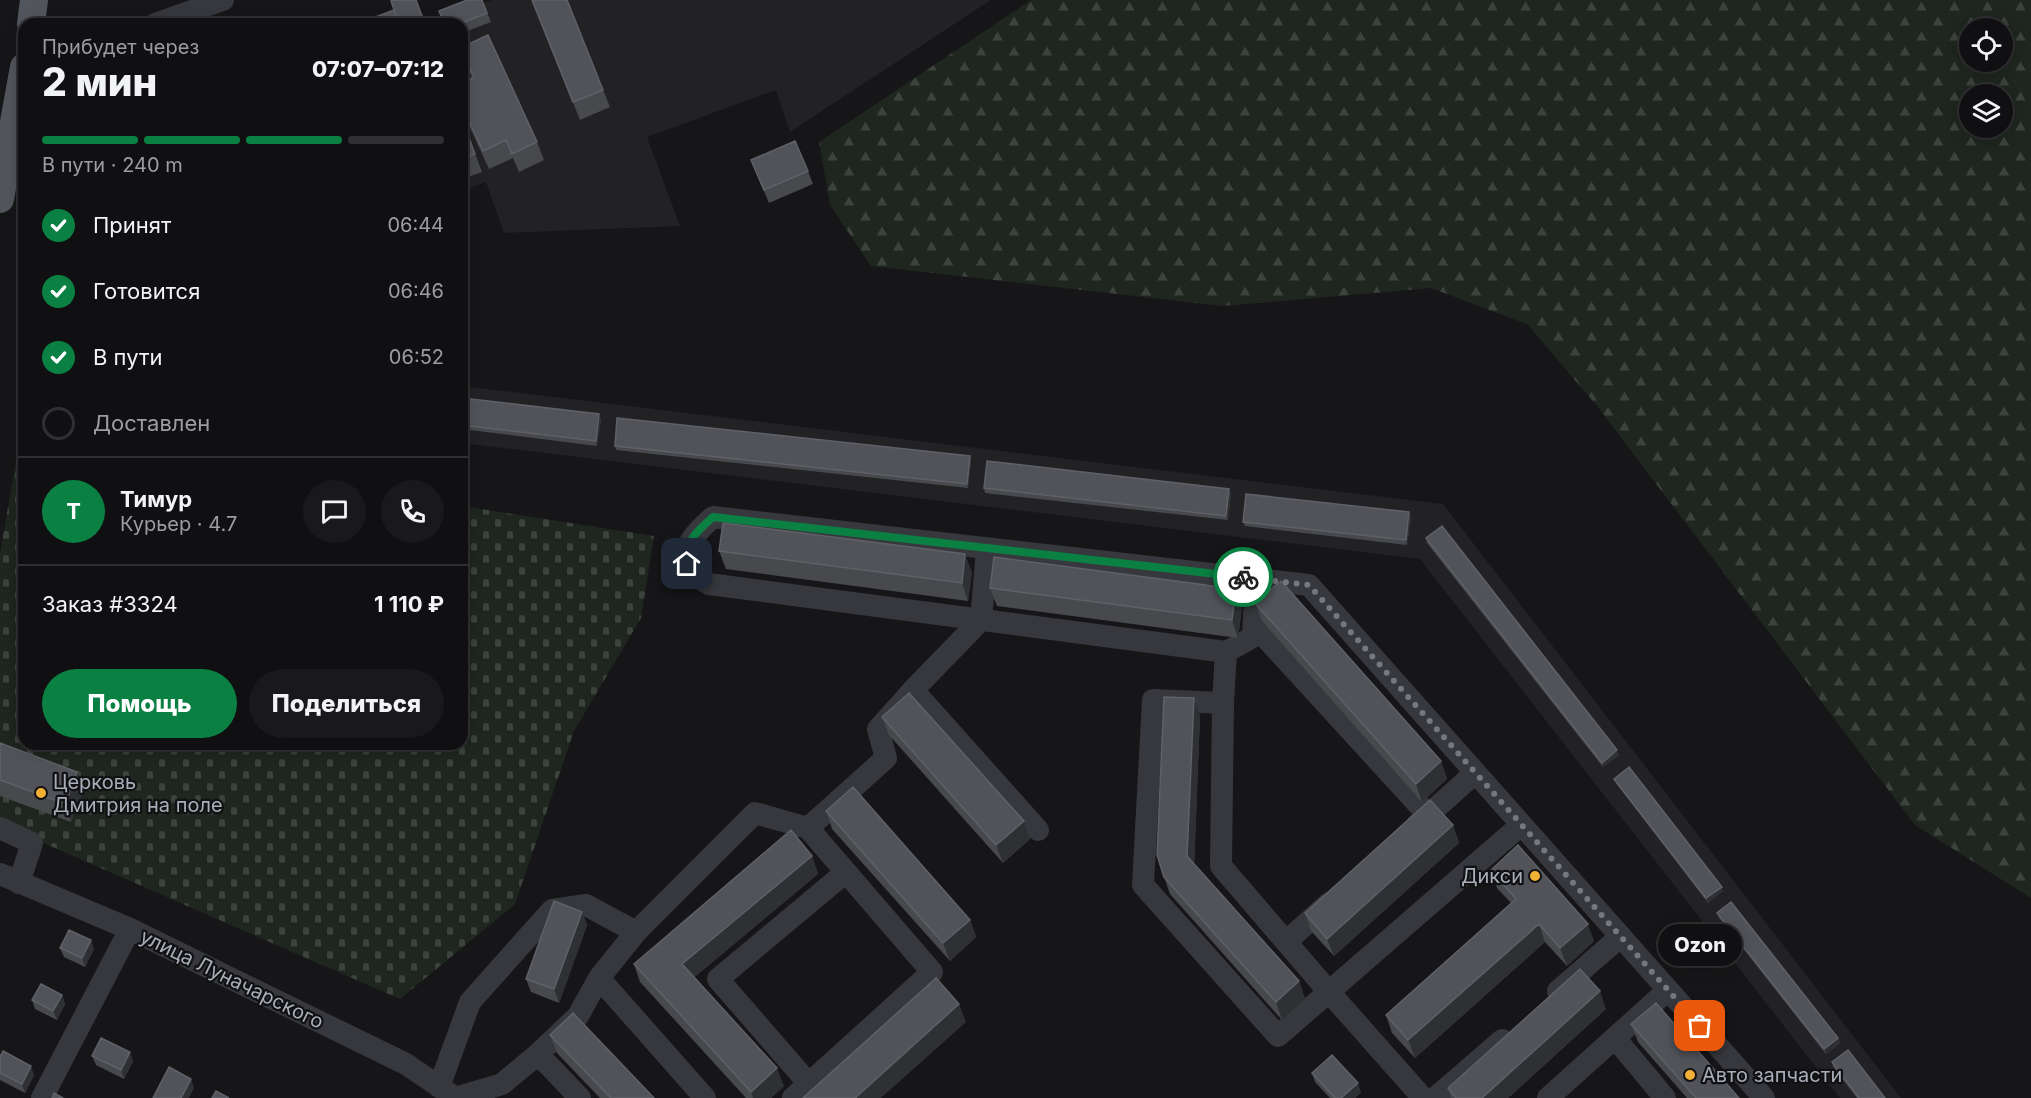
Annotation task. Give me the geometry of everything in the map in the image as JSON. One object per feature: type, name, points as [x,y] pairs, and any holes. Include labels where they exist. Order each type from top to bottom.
[{"type":"main road","points":[[32,18],[34,0]]},
{"type":"main road","points":[[0,199],[18,100]]},
{"type":"street","points":[[172,18],[223,0]]},
{"type":"street","points":[[1256,578],[1253,637],[1226,652],[709,584],[695,576],[687,564],[686,551],[694,534],[713,517],[1256,578],[1309,585],[1764,1098]]},
{"type":"street","points":[[808,828],[886,758],[878,729],[981,620],[987,549]]},
{"type":"street","points":[[1254,626],[1428,815]]},
{"type":"street","points":[[1226,652],[1221,866],[1423,1098]]},
{"type":"street","points":[[913,690],[1038,830]]},
{"type":"street","points":[[1223,704],[1153,700],[1143,885],[1278,1036],[1521,825]]},
{"type":"street","points":[[1401,839],[1475,772]]},
{"type":"street","points":[[636,932],[586,905],[552,910],[470,1002],[450,1094],[502,1084],[538,1054],[578,1016],[599,978],[636,932],[755,813],[808,828],[846,872],[932,972],[801,1091],[718,979],[846,872]]},
{"type":"street","points":[[0,828],[32,843],[10,878]]},
{"type":"street","name":"улица Луначарского","points":[[10,878],[130,929],[406,1064],[450,1094]]},
{"type":"street","points":[[1286,942],[1348,886]]},
{"type":"street","points":[[42,1098],[130,929]]},
{"type":"street","points":[[1541,1006],[1620,937]]},
{"type":"street","points":[[599,978],[705,1098]]},
{"type":"street","points":[[1548,1098],[1668,990]]},
{"type":"street","points":[[1435,1098],[1515,1029]]},
{"type":"street","points":[[1614,1038],[1665,1098]]},
{"type":"street","points":[[538,1054],[580,1098]]},
{"type":"shaded area","points":[[492,0],[991,0],[790,132],[776,90],[647,137],[680,226],[504,233],[486,182],[468,189],[468,18],[447,18]]},
{"type":"shaded area","points":[[468,387],[1443,504],[1901,1098],[1840,1098],[1420,559],[468,444]]},
{"type":"green space","points":[[1031,0],[2031,0],[2031,898],[1915,825],[1597,406],[1527,324],[1431,288],[1223,306],[871,266],[830,205],[819,142]]},
{"type":"green space","points":[[18,448],[18,750],[468,750],[468,507],[654,536],[641,618],[574,731],[515,904],[400,999],[0,824],[0,554]]},
{"type":"building","points":[[416,0],[423,18],[397,18],[391,1]]},
{"type":"building","points":[[467,0],[482,0],[487,13],[468,20],[468,18],[442,18],[439,11]]},
{"type":"building","points":[[532,0],[567,0],[603,90],[573,102]]},
{"type":"building","points":[[394,10],[397,18],[373,18]]},
{"type":"building","points":[[488,35],[537,142],[512,154],[506,140],[483,151],[468,119],[468,80],[474,77],[468,64],[468,44]]},
{"type":"building","points":[[468,135],[475,154],[468,157]]},
{"type":"building","points":[[795,141],[808,171],[764,190],[751,160]]},
{"type":"building","points":[[468,399],[599,414],[596,441],[468,426]]},
{"type":"building","points":[[617,418],[970,456],[967,484],[615,446]]},
{"type":"building","points":[[987,461],[1229,489],[1226,516],[984,488]]},
{"type":"building","points":[[1246,494],[1409,512],[1406,540],[1243,522]]},
{"type":"building","points":[[723,523],[965,554],[962,583],[719,551]]},
{"type":"building","points":[[1442,526],[1617,750],[1602,763],[1426,538]]},
{"type":"building","points":[[994,557],[1236,589],[1232,620],[990,588]]},
{"type":"building","points":[[1281,581],[1441,761],[1416,784],[1255,603]]},
{"type":"building","points":[[909,693],[1024,821],[996,845],[882,717]]},
{"type":"building","points":[[1164,697],[1194,698],[1187,856],[1299,981],[1276,1002],[1164,877],[1157,855]]},
{"type":"building","points":[[0,743],[77,772],[65,804],[0,780]]},
{"type":"building","points":[[1629,767],[1722,887],[1706,898],[1614,779]]},
{"type":"building","points":[[853,787],[970,920],[943,943],[826,811]]},
{"type":"building","points":[[1430,800],[1453,825],[1327,939],[1305,913]]},
{"type":"building","points":[[791,830],[812,856],[682,964],[777,1068],[751,1092],[634,964]]},
{"type":"building","points":[[1518,845],[1588,924],[1560,948],[1539,924],[1408,1040],[1386,1015],[1516,899],[1491,870]]},
{"type":"building","points":[[554,901],[582,912],[554,989],[526,979]]},
{"type":"building","points":[[1731,902],[1838,1038],[1824,1049],[1717,913]]},
{"type":"building","points":[[69,930],[91,940],[82,958],[60,948]]},
{"type":"building","points":[[1580,969],[1600,991],[1482,1098],[1456,1098],[1448,1088]]},
{"type":"building","points":[[936,978],[959,1004],[855,1098],[803,1098]]},
{"type":"building","points":[[41,984],[62,995],[53,1011],[32,1000]]},
{"type":"building","points":[[1656,1003],[1739,1098],[1696,1098],[1631,1024]]},
{"type":"building","points":[[573,1013],[654,1098],[611,1098],[550,1035]]},
{"type":"building","points":[[101,1038],[130,1052],[121,1070],[92,1056]]},
{"type":"building","points":[[1848,1050],[1885,1098],[1859,1098],[1832,1062]]},
{"type":"building","points":[[3,1051],[31,1066],[22,1084],[0,1073],[0,1057]]},
{"type":"building","points":[[1332,1055],[1358,1083],[1341,1098],[1335,1098],[1312,1073]]},
{"type":"building","points":[[169,1067],[191,1079],[181,1098],[153,1098]]},
{"type":"building","points":[[216,1091],[229,1098],[212,1098]]},
{"type":"building","points":[[54,1093],[63,1098],[52,1098]]},
{"type":"way so far","points":[[1243,577],[1309,585],[1700,1026]]},
{"type":"place","name":"Церковь Дмитрия на поле","points":[[41,793]]},
{"type":"place","name":"Дикси","points":[[1535,876]]},
{"type":"place","name":"Ozon","points":[[1700,1026]]},
{"type":"place","name":"Авто запчасти","points":[[1690,1075]]},
{"type":"route","points":[[687,564],[686,551],[694,534],[713,517],[1243,577]]}]
